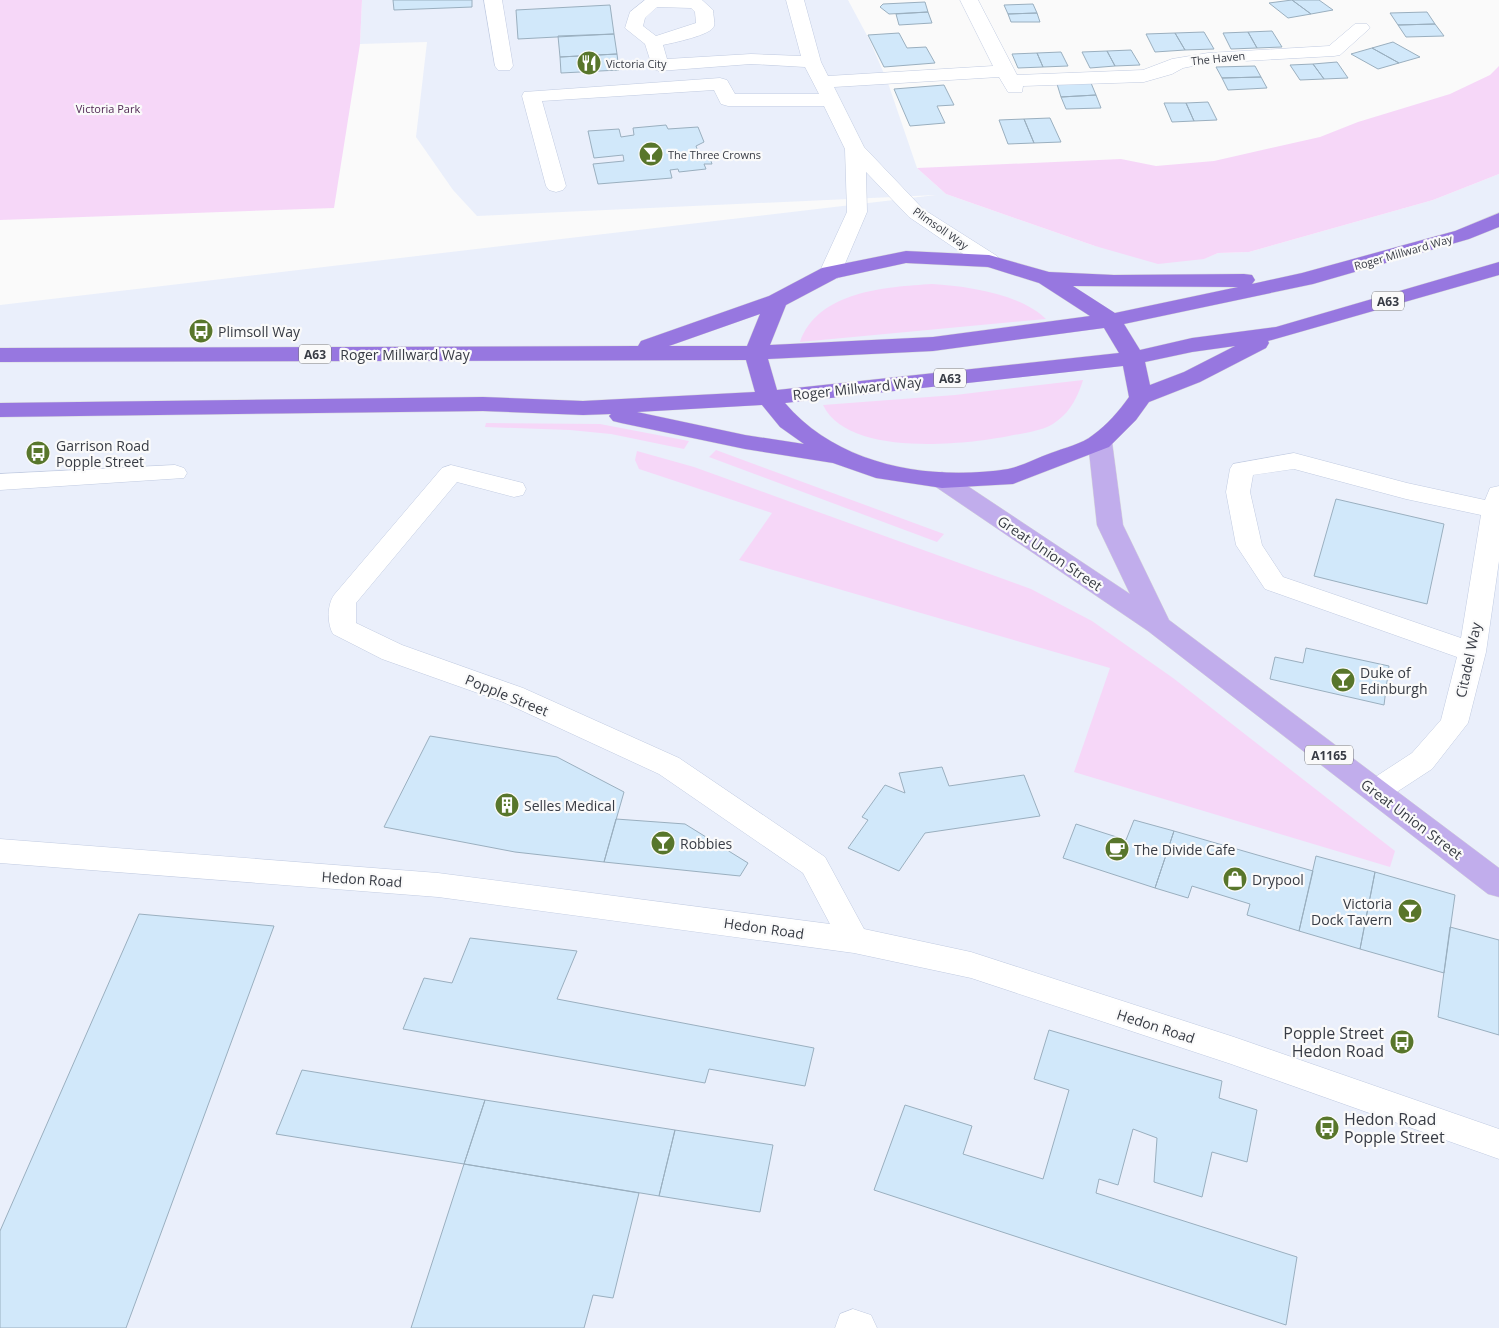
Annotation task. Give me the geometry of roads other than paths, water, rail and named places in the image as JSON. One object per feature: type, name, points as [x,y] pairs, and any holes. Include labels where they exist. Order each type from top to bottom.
[{"type":"highway","name":"Roger Millward Way","points":[[0,355],[631,352],[755,354],[933,344],[1111,320],[1305,279],[1462,235],[1499,219]]},
{"type":"highway","name":"Roger Millward Way","points":[[631,352],[777,301],[830,273],[906,257],[989,261],[1047,278],[1114,281],[1305,279]]},
{"type":"highway","name":"Roger Millward Way","points":[[0,410],[483,404],[583,408],[768,398],[1133,358],[1192,345],[1278,333],[1499,268]]},
{"type":"highway","points":[[777,301],[755,354],[768,398],[788,422],[839,458],[876,470],[942,480],[1013,476],[1100,442],[1128,415],[1141,397],[1133,358],[1111,320],[1047,278]]},
{"type":"highway","name":"Roger Millward Way","points":[[1141,397],[1192,377],[1278,333]]},
{"type":"highway","name":"Roger Millward Way","points":[[583,408],[745,442],[839,458]]},
{"type":"main road","name":"Great Union Street","points":[[1100,442],[1110,525],[1158,625]]},
{"type":"main road","name":"Great Union Street","points":[[942,480],[1158,625],[1499,885]]},
{"type":"street","points":[[493,0],[504,66]]},
{"type":"street","name":"Plimsoll Way","points":[[795,0],[812,62],[855,149],[916,213],[989,261]]},
{"type":"street","points":[[969,0],[1010,80]]},
{"type":"street","points":[[751,59],[785,47],[800,20]]},
{"type":"street","name":"The Haven","points":[[821,82],[1010,80],[1144,76],[1165,70],[1178,63],[1208,58],[1334,51],[1361,28]]},
{"type":"street","points":[[653,42],[659,66],[751,59],[812,62]]},
{"type":"street","points":[[556,186],[531,96],[720,84],[728,100],[830,100]]},
{"type":"street","name":"Plimsoll Way","points":[[830,273],[857,212],[855,149]]},
{"type":"street","points":[[1472,652],[1274,583],[1249,545],[1238,492],[1242,469],[1294,461],[1496,502]]},
{"type":"street","points":[[0,482],[175,473]]},
{"type":"street","name":"Popple Street","points":[[514,489],[451,473],[343,600],[343,628],[392,652],[514,695],[669,766],[814,865],[854,940]]},
{"type":"street","name":"Citadel Way","points":[[1376,791],[1422,761],[1454,723],[1472,652],[1496,502]]},
{"type":"street","name":"Hedon Road","points":[[0,851],[438,885],[854,940],[971,965],[1234,1051],[1499,1144]]},
{"type":"place","name":"Victoria City","points":[[589,63]]},
{"type":"place","name":"The Three Crowns","points":[[651,154]]},
{"type":"place","name":"Plimsoll Way","points":[[201,331]]},
{"type":"place","name":"Garrison Road Popple Street","points":[[38,453]]},
{"type":"place","name":"Duke of Edinburgh","points":[[1343,680]]},
{"type":"place","name":"Selles Medical","points":[[507,805]]},
{"type":"place","name":"Robbies","points":[[663,843]]},
{"type":"place","name":"The Divide Cafe","points":[[1117,849]]},
{"type":"place","name":"Drypool","points":[[1235,879]]},
{"type":"place","name":"Victoria Dock Tavern","points":[[1410,911]]},
{"type":"place","name":"Popple Street Hedon Road","points":[[1402,1042]]},
{"type":"place","name":"Hedon Road Popple Street","points":[[1327,1128]]},
{"type":"park label","name":"Victoria Park","points":[[108,108]]}]
